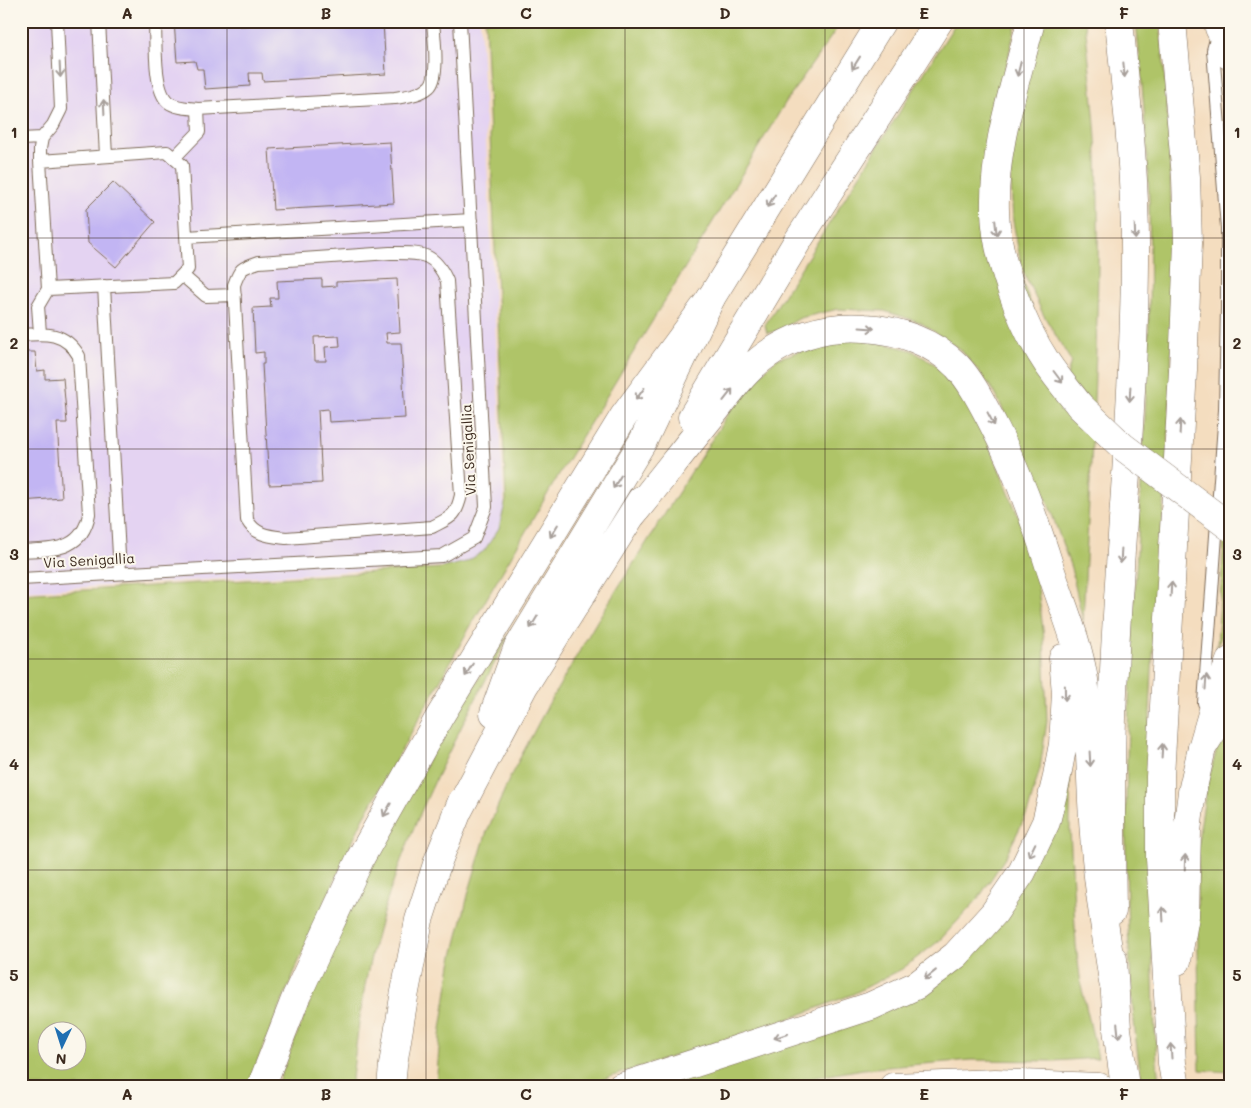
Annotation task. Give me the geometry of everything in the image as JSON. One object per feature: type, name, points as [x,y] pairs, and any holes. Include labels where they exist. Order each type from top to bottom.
[{"type":"main road","points":[[261,1087],[296,997],[361,857],[440,716],[624,416],[711,298],[882,21]]},
{"type":"main road","points":[[455,817],[524,686],[632,515],[797,242],[939,21]]},
{"type":"main road","points":[[1031,21],[1006,121],[998,165],[995,209],[996,232],[1001,256],[1027,327],[1047,363],[1080,406],[1122,446],[1230,527]]},
{"type":"main road","points":[[1113,982],[1110,802],[1112,717],[1136,262],[1132,153],[1119,21]]},
{"type":"main road","points":[[1172,21],[1186,177],[1188,243],[1184,370],[1160,778],[1160,858],[1172,1063],[1176,1087]]},
{"type":"main road","points":[[1219,25],[1229,48],[1230,56]]},
{"type":"main road","points":[[391,1087],[404,997],[420,920],[438,860],[518,649],[642,441],[711,298]]},
{"type":"main road","points":[[632,515],[736,384],[762,358],[786,342],[819,330],[854,327],[885,329],[910,336],[938,351],[957,367],[979,397],[1004,445],[1030,504],[1072,630],[1084,679],[1094,835],[1125,1087]]},
{"type":"main road","points":[[621,1087],[871,1006],[917,985],[956,955],[994,913],[1022,872],[1046,822],[1056,781],[1063,744],[1066,693],[1058,592]]},
{"type":"main road","points":[[1169,1015],[1184,916],[1187,831],[1192,792],[1218,692],[1230,661]]},
{"type":"main road","points":[[1202,748],[1218,723],[1230,710]]},
{"type":"main road","points":[[893,1087],[995,1083],[1099,1087]]},
{"type":"lane","points":[[40,334],[38,306],[48,289],[40,149],[42,138],[53,125],[61,109],[58,21]]},
{"type":"lane","points":[[99,21],[106,156]]},
{"type":"lane","points":[[155,21],[159,86],[163,97],[169,103],[181,108],[198,109],[395,98],[418,94],[430,86],[435,72],[433,21]]},
{"type":"lane","name":"Via Senigallia","points":[[21,579],[442,556],[474,538],[486,507],[460,21]]},
{"type":"lane","points":[[1202,748],[1225,410],[1227,228],[1213,50],[1219,25]]},
{"type":"lane","points":[[174,158],[199,132],[198,109]]},
{"type":"lane","points":[[21,139],[42,138]]},
{"type":"lane","points":[[40,161],[167,152],[182,165],[188,269],[182,275],[174,282],[48,289]]},
{"type":"lane","points":[[186,237],[471,220]]},
{"type":"lane","points":[[415,253],[431,258],[442,268],[447,281],[461,495],[457,510],[450,518],[432,527],[286,538],[266,536],[252,529],[247,520],[235,295],[234,285],[238,272],[246,266],[258,262],[415,253]]},
{"type":"lane","points":[[182,275],[206,296],[235,295]]},
{"type":"lane","points":[[104,286],[120,573]]},
{"type":"lane","points":[[21,334],[53,335],[65,339],[74,347],[79,356],[89,514],[87,524],[81,535],[70,545],[56,549],[21,551]]},
{"type":"shaded area","points":[[21,21],[480,21],[507,562],[21,591]]},
{"type":"green space","points":[[485,21],[842,21],[787,100],[558,476],[466,634],[362,821],[311,932],[247,1087],[21,1087],[21,594],[441,568],[466,562],[484,551],[499,528],[506,500]]},
{"type":"green space","points":[[957,21],[1017,21],[991,128],[985,180],[1063,391],[1071,361],[1043,314],[1022,269],[1013,221],[1010,166],[1015,124],[1042,21],[1085,21],[1097,157],[1098,273],[1083,621],[1071,568],[1047,500],[994,391],[962,351],[920,322],[884,311],[838,309],[800,318],[777,331],[767,333],[765,325]]},
{"type":"green space","points":[[1136,21],[1160,21],[1170,163],[1172,307],[1170,401],[1150,712],[1153,969],[1159,1087],[1143,1087],[1140,1070],[1132,1001],[1127,896],[1127,742],[1150,282],[1147,154]]},
{"type":"green space","points":[[849,335],[911,350],[944,370],[965,394],[986,437],[1022,525],[1037,581],[1044,638],[1047,721],[1040,768],[1028,811],[1005,858],[978,899],[939,941],[902,969],[853,994],[797,1016],[579,1087],[436,1087],[440,1036],[451,964],[469,891],[486,834],[510,777],[548,705],[597,621],[740,395],[776,359]]},
{"type":"green space","points":[[1230,450],[1230,617],[1217,647]]},
{"type":"green space","points":[[513,628],[435,781],[401,859],[375,941],[367,977],[360,1014],[351,1087],[276,1087],[327,959],[355,897],[444,730]]},
{"type":"green space","points":[[1230,724],[1230,1072],[1200,1070],[1197,889],[1199,834],[1207,785],[1221,734]]},
{"type":"green space","points":[[1070,755],[1070,830],[1076,945],[1081,985],[1098,1058],[1053,1061],[971,1060],[863,1069],[760,1087],[659,1087],[803,1040],[981,940]]},
{"type":"building","points":[[174,21],[238,21],[239,26],[261,25],[261,21],[383,21],[386,74],[263,81],[262,73],[249,73],[250,86],[205,89],[203,69],[197,69],[195,61],[177,62]]},
{"type":"building","points":[[390,142],[394,203],[273,210],[269,149]]},
{"type":"building","points":[[113,182],[155,222],[116,267],[88,243],[86,209]]},
{"type":"building","points":[[322,279],[322,287],[336,286],[336,282],[397,279],[400,332],[386,333],[387,343],[401,343],[405,418],[329,422],[328,409],[318,410],[322,483],[269,485],[262,364],[264,364],[264,352],[255,353],[253,308],[271,307],[270,298],[278,298],[277,281]],"holes":[[[339,336],[340,346],[325,347],[326,361],[315,361],[314,337]]]},
{"type":"building","points":[[21,352],[35,352],[37,371],[45,370],[45,379],[63,378],[67,423],[57,423],[62,498],[21,501]]}]
